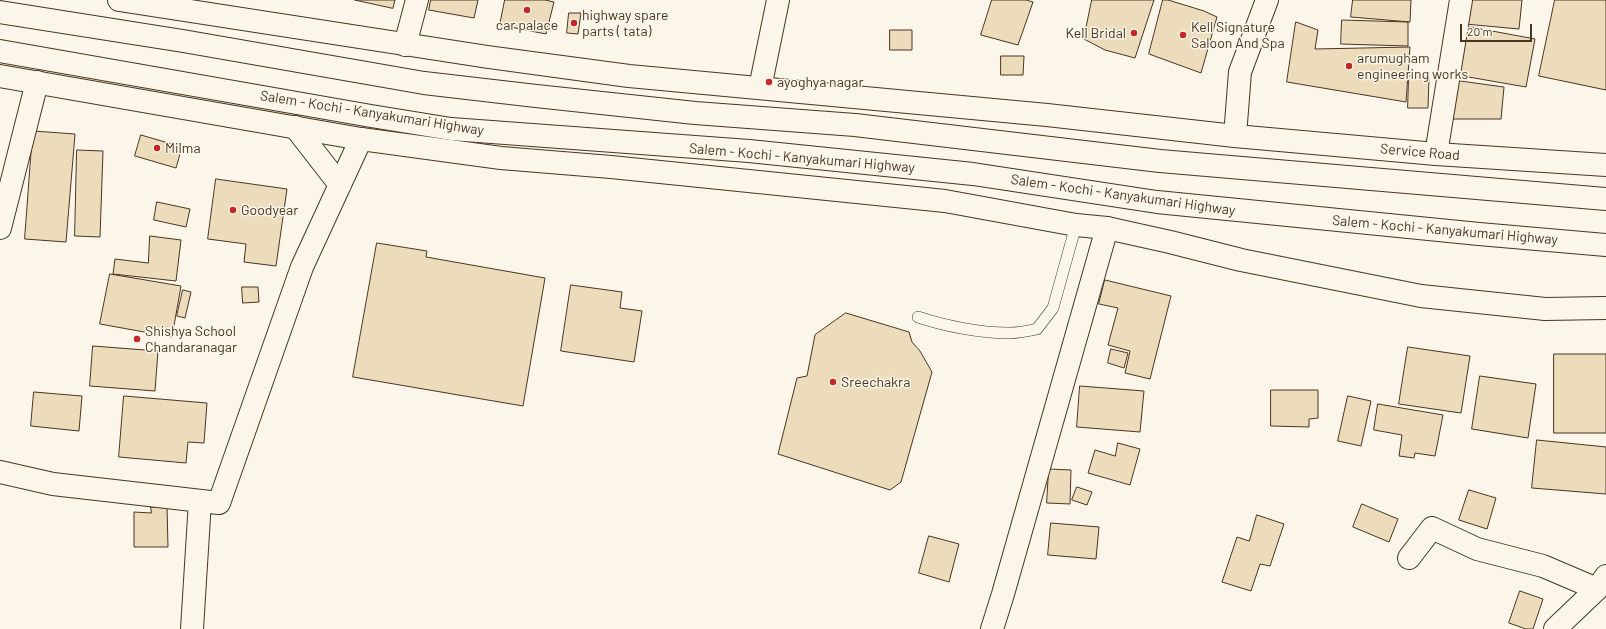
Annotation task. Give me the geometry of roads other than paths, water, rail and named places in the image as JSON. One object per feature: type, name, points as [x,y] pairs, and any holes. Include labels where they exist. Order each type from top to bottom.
[{"type":"main road","name":"Service Road","points":[[119,0],[146,2],[405,45],[629,76],[1047,115],[1235,136],[1436,154],[1606,165]]},
{"type":"main road","points":[[405,45],[417,0]]},
{"type":"main road","points":[[760,88],[778,0]]},
{"type":"main road","points":[[1235,136],[1240,72],[1267,0]]},
{"type":"main road","points":[[1436,154],[1461,0]]},
{"type":"main road","points":[[0,12],[183,41],[424,83],[695,113],[855,125],[1160,161],[1606,199]]},
{"type":"main road","name":"Salem - Kochi - Kanyakumari Highway","points":[[0,51],[451,129],[749,151],[973,174],[1158,202],[1606,245]]},
{"type":"main road","points":[[0,76],[360,139],[501,158],[611,167],[945,201],[1076,225],[1107,228],[1241,260],[1421,296],[1545,309],[1606,308]]},
{"type":"main road","points":[[0,228],[37,82]]},
{"type":"main road","points":[[296,127],[340,185]]},
{"type":"main road","points":[[0,472],[53,484],[219,503],[302,267],[360,139]]},
{"type":"main road","points":[[992,629],[1107,228]]},
{"type":"main road","points":[[192,629],[200,501]]},
{"type":"main road","points":[[1409,558],[1432,528],[1477,549],[1601,583],[1555,629]]},
{"type":"lane","points":[[918,317],[937,323],[966,329],[1010,334],[1036,329],[1053,308],[1076,225]]},
{"type":"place","name":"car palace","points":[[527,10]]},
{"type":"place","name":"highway spare parts ( tata)","points":[[574,23]]},
{"type":"place","name":"Kell Bridal","points":[[1134,33]]},
{"type":"place","name":"Kell Signature Saloon And Spa","points":[[1183,35]]},
{"type":"place","name":"arumugham engineering works","points":[[1349,66]]},
{"type":"place","name":"ayoghya nagar","points":[[769,82]]},
{"type":"place","name":"Milma","points":[[157,148]]},
{"type":"place","name":"Goodyear","points":[[233,210]]},
{"type":"place","name":"Shishya School Chandaranagar","points":[[137,339]]},
{"type":"place","name":"Sreechakra","points":[[833,382]]}]
